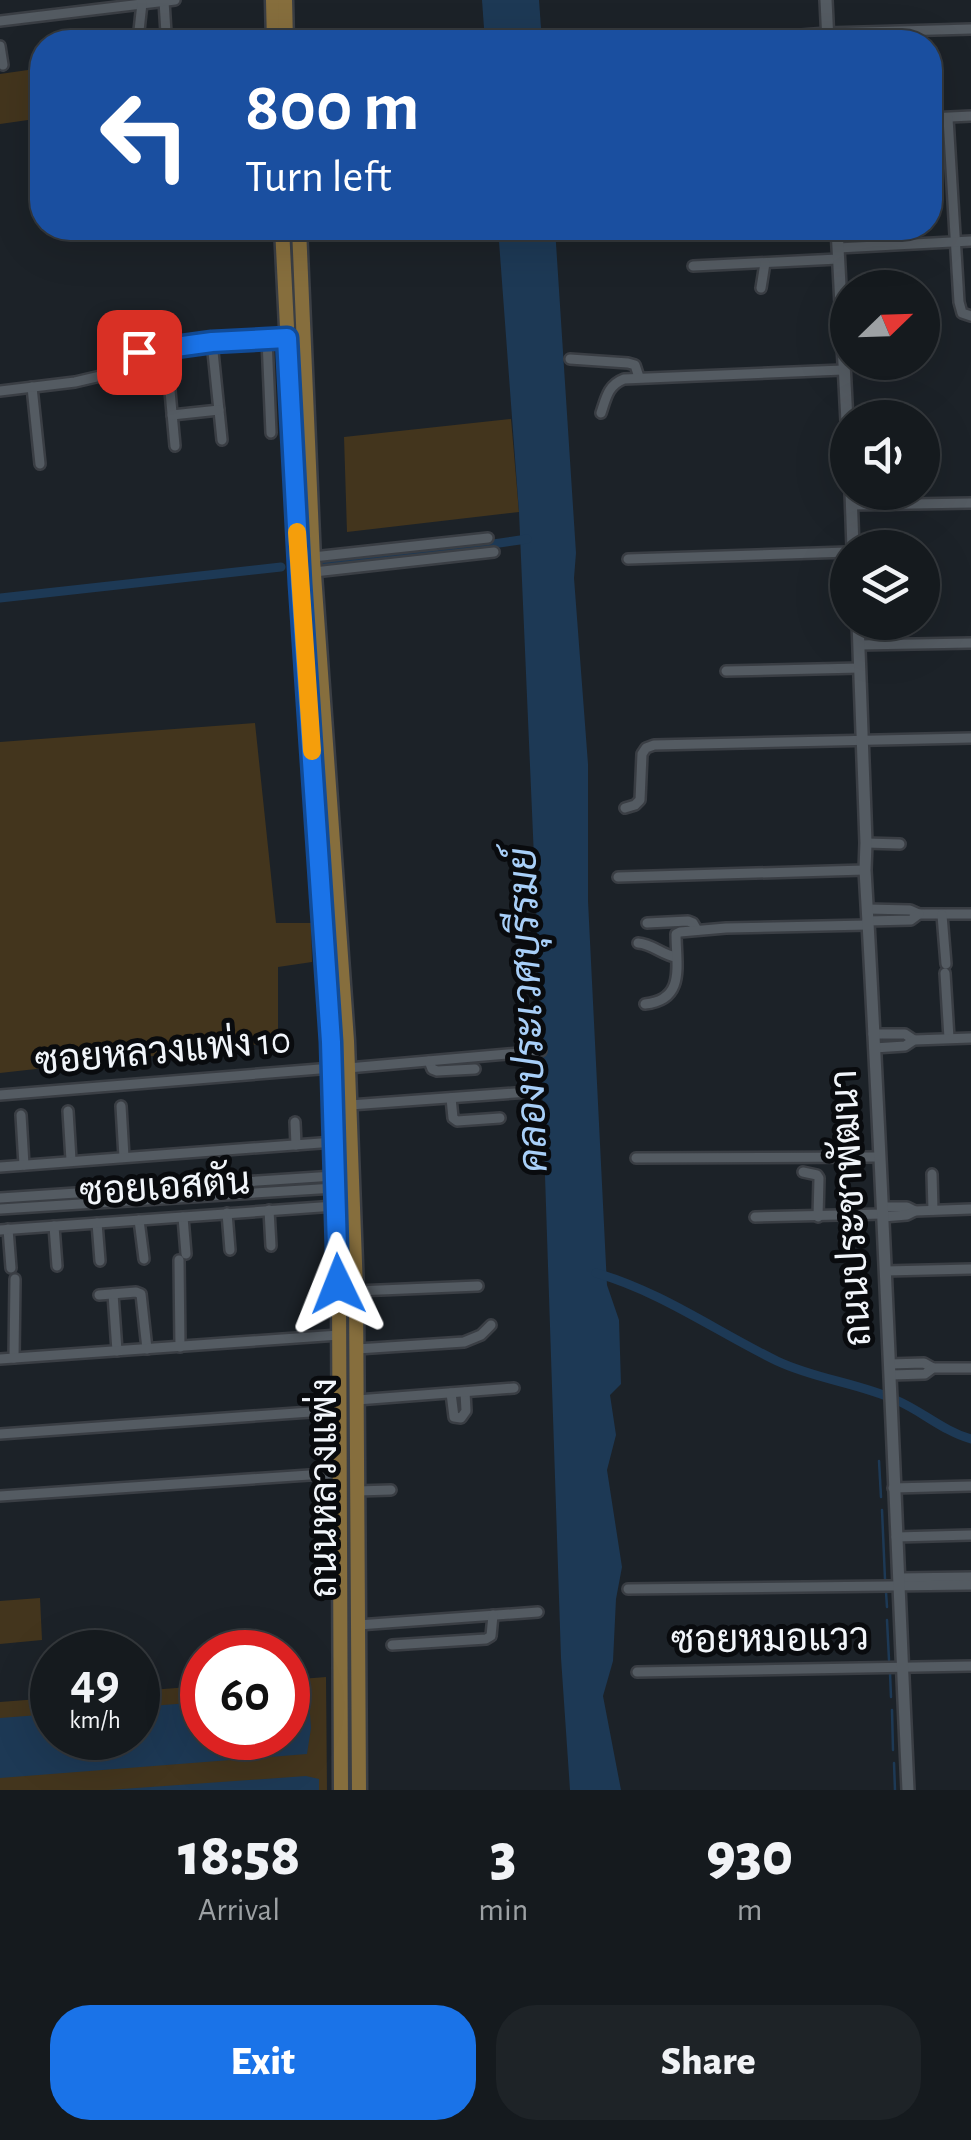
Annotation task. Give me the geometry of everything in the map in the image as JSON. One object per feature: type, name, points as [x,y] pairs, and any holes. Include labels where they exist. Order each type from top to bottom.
[{"type":"main road","points":[[273,0],[274,30]]},
{"type":"main road","points":[[285,0],[286,30]]},
{"type":"main road","points":[[294,0],[295,30]]},
{"type":"main road","name":"ถนนหลวงแพ่ง","points":[[283,240],[300,584],[332,1068],[339,1292],[340,1790]]},
{"type":"main road","name":"ถนนหลวงแพ่ง","points":[[300,240],[314,565],[348,1041],[356,1290],[359,1790]]},
{"type":"main road","points":[[331,1042],[348,1041]]},
{"type":"main road","points":[[339,1292],[356,1290]]},
{"type":"street","points":[[0,21],[175,0]]},
{"type":"street","points":[[826,0],[828,30]]},
{"type":"street","points":[[164,1],[166,30]]},
{"type":"street","points":[[139,30],[142,4]]},
{"type":"street","points":[[942,31],[971,29]]},
{"type":"street","points":[[0,46],[3,65]]},
{"type":"street","points":[[942,118],[971,116]]},
{"type":"street","points":[[948,118],[958,302],[962,313],[971,316]]},
{"type":"street","points":[[837,240],[839,270]]},
{"type":"street","points":[[887,240],[888,245]]},
{"type":"street","points":[[694,266],[765,263],[888,245],[971,241]]},
{"type":"street","points":[[761,288],[765,263]]},
{"type":"street","points":[[0,391],[109,374],[139,352],[166,347],[287,338]]},
{"type":"street","points":[[267,339],[271,432]]},
{"type":"street","points":[[212,342],[222,440]]},
{"type":"street","points":[[166,347],[175,446]]},
{"type":"street","points":[[570,359],[628,362],[635,364],[639,378]]},
{"type":"street","points":[[601,413],[615,383],[639,378],[830,371]]},
{"type":"street","points":[[32,388],[40,464]]},
{"type":"street","points":[[172,415],[219,410]]},
{"type":"street","points":[[940,503],[971,504]]},
{"type":"street","points":[[314,565],[488,538]]},
{"type":"street","points":[[628,559],[830,551]]},
{"type":"street","points":[[314,565],[494,552]]},
{"type":"street","name":"ถนนประชาพัฒนา","points":[[859,640],[867,918],[908,1790]]},
{"type":"street","points":[[859,645],[971,643]]},
{"type":"street","points":[[726,672],[860,668]]},
{"type":"street","points":[[625,808],[640,800],[642,754],[654,745],[971,738]]},
{"type":"street","points":[[866,843],[900,844]]},
{"type":"street","points":[[618,878],[865,870]]},
{"type":"street","points":[[645,1004],[660,1003],[671,994],[676,976],[676,934],[867,918],[910,920],[919,914],[971,914]]},
{"type":"street","points":[[942,914],[949,1038]]},
{"type":"street","points":[[648,923],[688,920],[696,930]]},
{"type":"street","points":[[638,944],[676,958]]},
{"type":"street","points":[[874,1041],[905,1046],[914,1040],[971,1038]]},
{"type":"street","points":[[348,1068],[541,1051]]},
{"type":"street","points":[[429,1061],[436,1071],[475,1068]]},
{"type":"street","name":"ซอยหลวงแพ่ง 10","points":[[0,1096],[332,1068]]},
{"type":"street","points":[[350,1106],[528,1092]]},
{"type":"street","points":[[451,1098],[453,1118],[457,1121],[500,1118]]},
{"type":"street","points":[[121,1106],[124,1157]]},
{"type":"street","points":[[68,1111],[70,1160]]},
{"type":"street","points":[[21,1115],[24,1166]]},
{"type":"street","points":[[295,1122],[296,1144]]},
{"type":"street","points":[[0,1167],[334,1142]]},
{"type":"street","points":[[636,1158],[879,1157]]},
{"type":"street","points":[[803,1172],[818,1174],[818,1216]]},
{"type":"street","points":[[932,1174],[933,1210]]},
{"type":"street","points":[[275,1180],[276,1192]]},
{"type":"street","points":[[0,1198],[275,1180],[334,1182]]},
{"type":"street","points":[[0,1210],[276,1192],[334,1182]]},
{"type":"street","name":"ซอยเอสตัน","points":[[4,1230],[335,1206]]},
{"type":"street","points":[[269,1210],[271,1246]]},
{"type":"street","points":[[755,1218],[883,1212],[907,1216],[914,1211],[971,1210]]},
{"type":"street","points":[[227,1213],[230,1250]]},
{"type":"street","points":[[180,1346],[183,1216]]},
{"type":"street","points":[[139,1220],[144,1259]]},
{"type":"street","points":[[97,1223],[100,1261]]},
{"type":"street","points":[[54,1226],[56,1266]]},
{"type":"street","points":[[4,1230],[11,1268]]},
{"type":"street","points":[[885,1271],[971,1269]]},
{"type":"street","points":[[14,1279],[14,1358]]},
{"type":"street","points":[[356,1290],[478,1286]]},
{"type":"street","points":[[113,1294],[118,1351]]},
{"type":"street","points":[[98,1295],[141,1294],[147,1349]]},
{"type":"street","points":[[356,1349],[464,1342],[482,1335],[491,1325]]},
{"type":"street","points":[[0,1359],[339,1335]]},
{"type":"street","points":[[889,1369],[925,1374],[933,1368],[971,1368]]},
{"type":"street","points":[[357,1400],[514,1388]]},
{"type":"street","points":[[452,1392],[452,1414],[461,1418],[466,1412],[465,1392]]},
{"type":"street","points":[[0,1434],[339,1410]]},
{"type":"street","points":[[0,1496],[339,1473]]},
{"type":"street","points":[[893,1488],[971,1486]]},
{"type":"street","points":[[358,1491],[391,1490]]},
{"type":"street","points":[[896,1537],[971,1535]]},
{"type":"street","points":[[628,1589],[971,1577]]},
{"type":"street","points":[[899,1582],[971,1585]]},
{"type":"street","points":[[358,1625],[538,1612]]},
{"type":"street","points":[[392,1645],[486,1639],[493,1615]]},
{"type":"street","name":"ซอยหมอแวว","points":[[638,1672],[971,1666]]},
{"type":"shaded area","points":[[30,70],[30,120],[0,124],[0,74]]},
{"type":"shaded area","points":[[511,419],[519,512],[347,532],[344,437]]},
{"type":"shaded area","points":[[255,723],[276,923],[311,923],[312,962],[278,967],[278,1042],[0,1073],[0,742]]},
{"type":"shaded area","points":[[40,1598],[42,1630],[30,1630],[30,1641],[0,1644],[0,1601]]},
{"type":"shaded area","points":[[326,1677],[327,1790],[0,1790],[0,1702],[30,1700],[30,1760],[160,1760],[160,1689],[180,1688],[180,1760],[310,1760],[310,1678]]},
{"type":"water","points":[[482,0],[539,0],[541,30],[484,30]]},
{"type":"water","points":[[499,240],[556,240],[588,764],[588,901],[607,1285],[619,1320],[621,1384],[610,1395],[616,1435],[607,1470],[622,1567],[613,1661],[603,1696],[621,1790],[570,1790],[561,1658],[519,512]]},
{"type":"water","points":[[180,1704],[180,1760],[230,1760],[0,1778],[0,1718],[30,1716],[30,1760],[160,1760],[160,1705]]},
{"type":"water","points":[[306,1776],[319,1779],[319,1790],[108,1790]]},
{"type":"waterway","points":[[326,563],[527,539]]},
{"type":"waterway","points":[[0,598],[281,567]]},
{"type":"waterway","points":[[596,1273],[666,1302],[777,1361],[882,1394],[971,1439]]},
{"type":"waterway","points":[[879,1461],[881,1497]]},
{"type":"waterway","points":[[882,1510],[885,1579]]},
{"type":"waterway","points":[[886,1592],[887,1607]]},
{"type":"waterway","points":[[887,1620],[889,1660]]},
{"type":"waterway","points":[[890,1673],[891,1697]]},
{"type":"waterway","points":[[892,1710],[893,1750]]},
{"type":"waterway","points":[[894,1763],[895,1790]]},
{"type":"slow traffic","points":[[297,532],[312,751]]},
{"type":"route","points":[[139,352],[212,342],[287,338],[331,1042],[338,1284]]},
{"type":"water label","name":"คลองประเวศบุรีรมย์","points":[[529,1010]]}]
